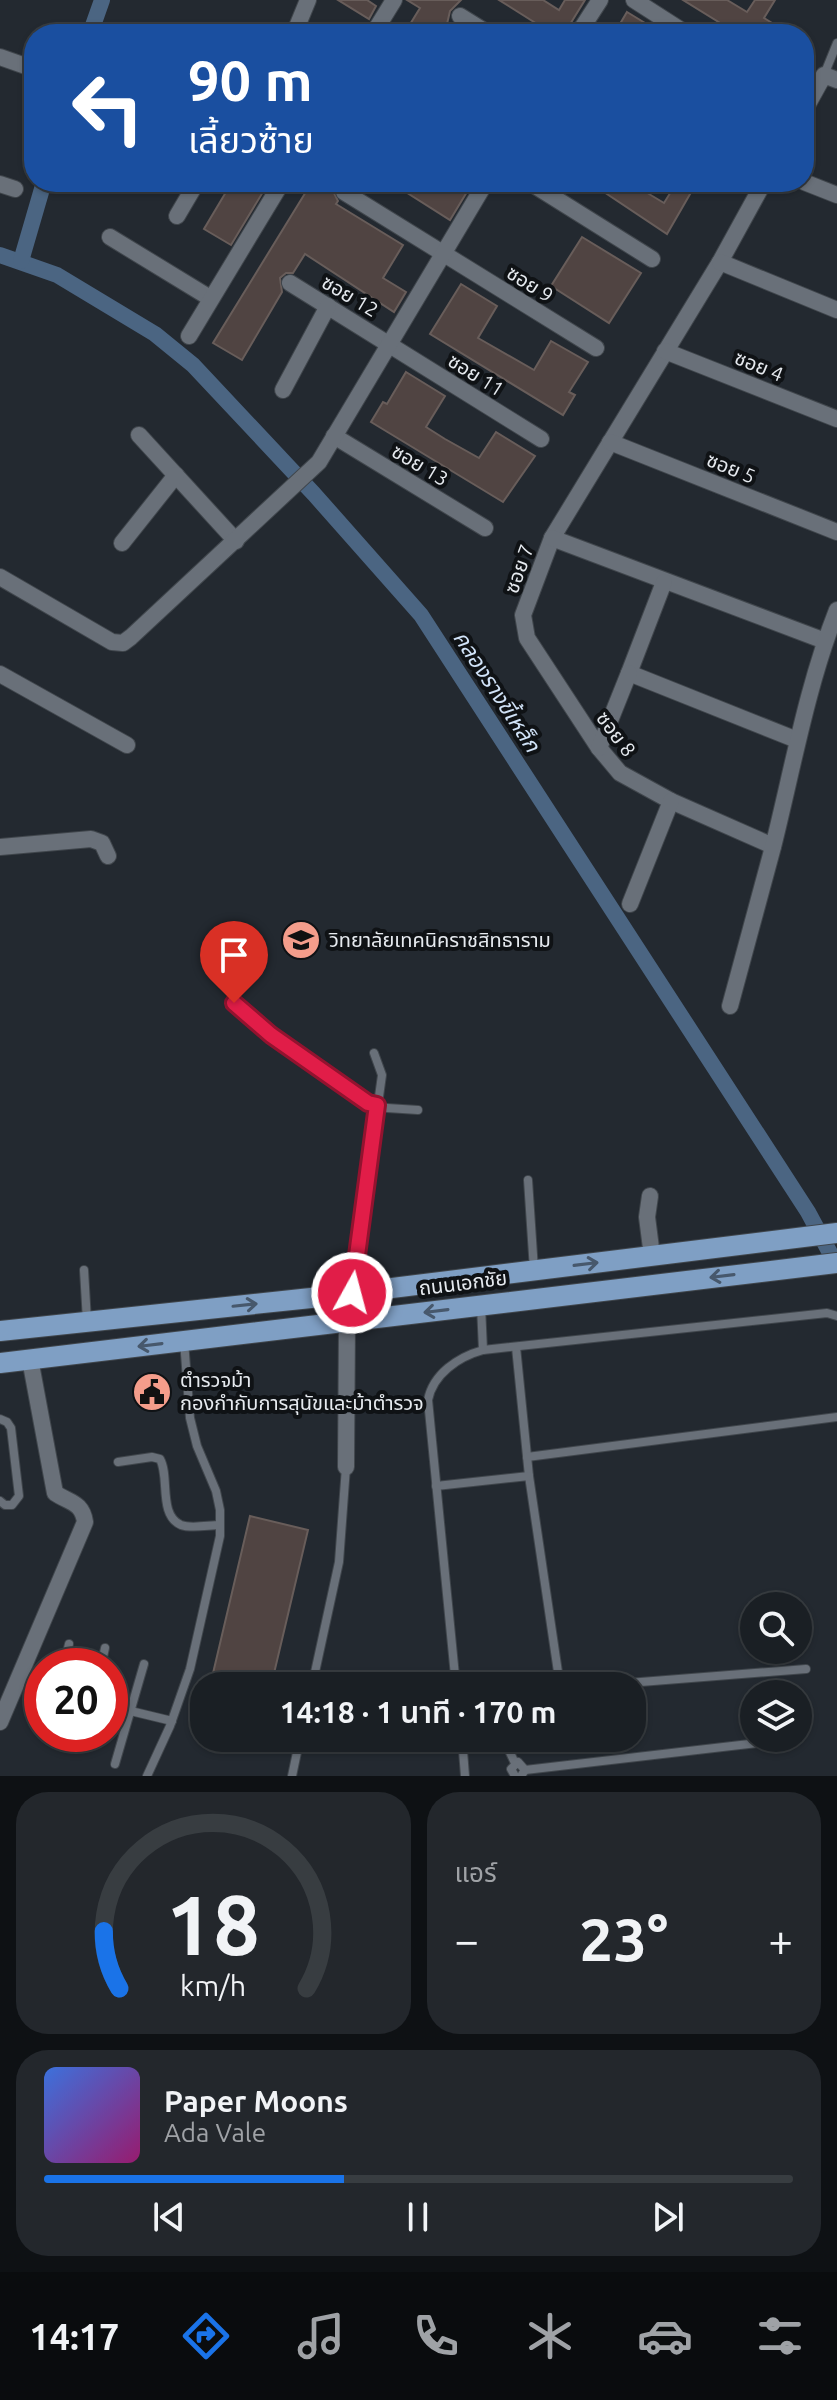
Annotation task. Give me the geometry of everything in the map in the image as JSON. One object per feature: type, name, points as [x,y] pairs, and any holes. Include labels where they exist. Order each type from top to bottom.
[{"type":"main road","name":"ถนนเอกชัย","points":[[0,1331],[352,1293],[837,1233]]},
{"type":"main road","name":"ถนนเอกชัย","points":[[0,1363],[837,1263]]},
{"type":"street","points":[[298,24],[308,0]]},
{"type":"street","points":[[379,24],[394,0]]},
{"type":"street","points":[[584,24],[600,0]]},
{"type":"street","points":[[634,0],[671,24]]},
{"type":"street","points":[[460,16],[473,24]]},
{"type":"street","points":[[0,57],[24,65]]},
{"type":"street","points":[[814,98],[830,77]]},
{"type":"street","points":[[814,186],[837,195]]},
{"type":"street","points":[[177,216],[191,192]]},
{"type":"street","points":[[189,336],[276,192]]},
{"type":"street","name":"ซอย 9","points":[[344,192],[596,348]]},
{"type":"street","points":[[0,577],[112,642],[123,643],[319,462],[480,192]]},
{"type":"street","points":[[545,192],[652,259]]},
{"type":"street","name":"ซอย 7","points":[[523,615],[552,538],[720,262],[758,192]]},
{"type":"street","points":[[110,237],[210,298]]},
{"type":"street","points":[[720,262],[837,310]]},
{"type":"street","name":"ซอย 12","points":[[290,283],[390,343]]},
{"type":"street","points":[[283,390],[328,306]]},
{"type":"street","name":"ซอย 11","points":[[390,343],[541,439]]},
{"type":"street","name":"ซอย 4","points":[[665,351],[837,419]]},
{"type":"street","points":[[139,435],[236,541]]},
{"type":"street","name":"ซอย 13","points":[[334,436],[485,528]]},
{"type":"street","name":"ซอย 5","points":[[610,442],[837,532]]},
{"type":"street","points":[[122,543],[176,475]]},
{"type":"street","points":[[552,538],[825,641]]},
{"type":"street","points":[[599,748],[664,582]]},
{"type":"street","points":[[730,1006],[773,846],[797,740],[837,610]]},
{"type":"street","name":"ซอย 8","points":[[523,615],[527,638],[599,748],[620,773],[671,801],[773,846]]},
{"type":"street","points":[[629,673],[797,740]]},
{"type":"street","points":[[0,674],[127,745]]},
{"type":"street","points":[[630,904],[671,801]]},
{"type":"street","points":[[0,847],[91,839],[102,843],[108,856]]},
{"type":"street","points":[[650,1196],[647,1217],[652,1256]]},
{"type":"street","points":[[346,1467],[347,1321]]},
{"type":"street","points":[[0,1722],[85,1522],[83,1511],[77,1503],[55,1493],[30,1359]]},
{"type":"lane","points":[[830,77],[837,43]]},
{"type":"lane","points":[[234,1003],[271,1035],[368,1103],[418,1110]]},
{"type":"lane","points":[[352,1293],[382,1075],[374,1053]]},
{"type":"lane","points":[[528,1180],[534,1270]]},
{"type":"lane","points":[[652,1256],[656,1284]]},
{"type":"lane","points":[[84,1270],[87,1322]]},
{"type":"lane","points":[[481,1306],[483,1350]]},
{"type":"lane","points":[[455,1672],[428,1400],[430,1386],[462,1356],[483,1350],[827,1313],[837,1316]]},
{"type":"lane","points":[[147,1776],[172,1721],[190,1669],[220,1536],[216,1491],[197,1446],[190,1418],[184,1340]]},
{"type":"lane","points":[[516,1347],[529,1476],[558,1672]]},
{"type":"lane","points":[[527,1457],[837,1417]]},
{"type":"lane","points":[[0,1419],[11,1428],[19,1496],[12,1505],[0,1501]]},
{"type":"lane","points":[[118,1462],[152,1457],[160,1459],[164,1467],[167,1506],[175,1520],[182,1526],[220,1525]]},
{"type":"lane","points":[[315,1672],[339,1562],[346,1467]]},
{"type":"lane","points":[[436,1486],[529,1476]]},
{"type":"lane","points":[[68,1648],[69,1644]]},
{"type":"lane","points":[[115,1764],[144,1664]]},
{"type":"lane","points":[[646,1681],[806,1669]]},
{"type":"lane","points":[[130,1711],[172,1721]]},
{"type":"lane","points":[[510,1752],[515,1763],[522,1763],[520,1774],[740,1745]]},
{"type":"lane","points":[[292,1776],[297,1752]]},
{"type":"lane","points":[[463,1752],[465,1776]]},
{"type":"building","points":[[338,0],[367,0],[376,6],[369,19]]},
{"type":"building","points":[[407,0],[461,0],[450,11],[447,24],[410,24],[420,8]]},
{"type":"building","points":[[499,0],[543,0],[559,10],[565,0],[585,0],[570,24],[537,24]]},
{"type":"building","points":[[683,0],[727,0],[747,12],[755,0],[775,0],[764,18],[774,24],[722,24]]},
{"type":"building","points":[[627,12],[647,24],[620,24]]},
{"type":"building","points":[[226,192],[263,192],[231,245],[204,229]]},
{"type":"building","points":[[306,192],[334,192],[338,201],[336,204],[403,245],[383,278],[406,292],[394,312],[305,254],[293,273],[286,273],[280,278],[282,292],[242,360],[213,343]]},
{"type":"building","points":[[406,192],[467,192],[450,220]]},
{"type":"building","points":[[604,192],[646,192],[664,203],[671,192],[691,192],[667,234]]},
{"type":"building","points":[[582,237],[641,273],[609,323],[551,286]]},
{"type":"building","points":[[461,284],[497,306],[478,338],[534,370],[551,341],[588,362],[569,392],[575,395],[563,415],[430,334]]},
{"type":"building","points":[[406,372],[445,396],[426,427],[479,458],[496,432],[535,456],[503,502],[371,422],[383,402],[387,404]]},
{"type":"building","points":[[250,1516],[308,1530],[274,1672],[213,1672]]},
{"type":"waterway","points":[[94,24],[102,0]]},
{"type":"waterway","points":[[21,261],[41,192]]},
{"type":"waterway","name":"คลองรางขี้เหล็ก","points":[[0,255],[57,275],[155,334],[193,365],[314,494],[421,615],[808,1212],[837,1266]]},
{"type":"place","name":"วิทยาลัยเทคนิคราชสิทธาราม","points":[[301,940]]},
{"type":"place","name":"ตำรวจม้า กองกำกับการสุนัขและม้าตำรวจ","points":[[152,1392]]},
{"type":"route","points":[[234,1003],[271,1035],[368,1103],[377,1105],[352,1293]]}]
